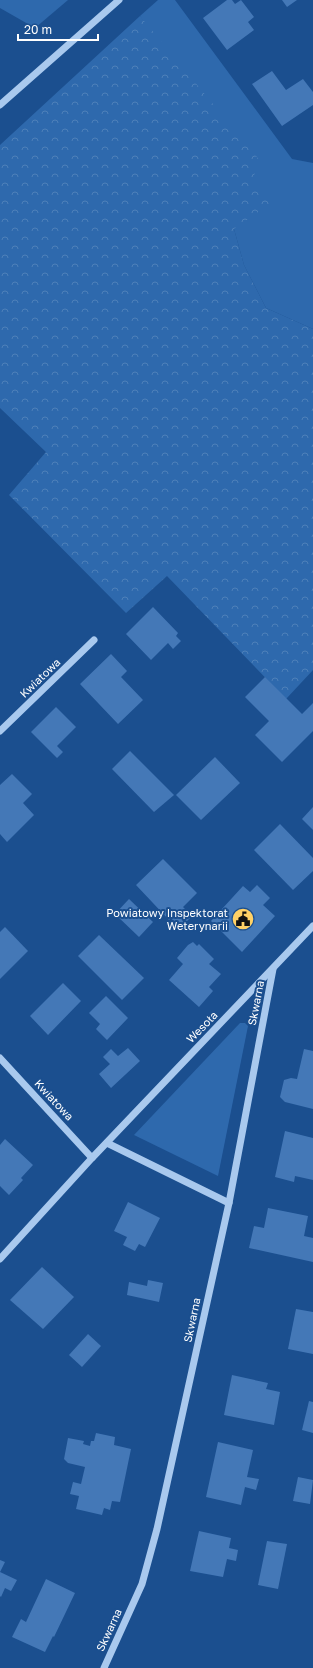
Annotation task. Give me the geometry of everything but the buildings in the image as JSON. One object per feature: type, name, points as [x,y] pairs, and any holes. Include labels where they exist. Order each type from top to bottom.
[{"type":"street","points":[[0,104],[119,0]]},
{"type":"street","name":"Kwiatowa","points":[[0,731],[94,640]]},
{"type":"street","name":"Wesoła","points":[[0,1259],[92,1158],[313,926]]},
{"type":"street","name":"Skwarna","points":[[104,1668],[142,1584],[157,1529],[229,1203],[273,969]]},
{"type":"street","name":"Kwiatowa","points":[[0,1058],[92,1158]]},
{"type":"street","points":[[107,1143],[229,1203]]},
{"type":"green space","points":[[0,0],[68,0],[35,28],[0,8]]},
{"type":"green space","points":[[158,0],[175,0],[292,159],[313,163],[313,329],[266,308],[244,265],[234,229],[252,179],[140,16]]},
{"type":"green space","points":[[140,16],[261,162],[252,179],[271,203],[234,229],[244,265],[266,308],[313,329],[313,670],[286,699],[167,576],[126,613],[9,495],[46,452],[0,408],[0,145]]},
{"type":"green space","points":[[240,1023],[245,1023],[248,1026],[218,1176],[134,1135]]},
{"type":"place","name":"Powiatowy Inspektorat Weterynarii","points":[[243,919]]}]
